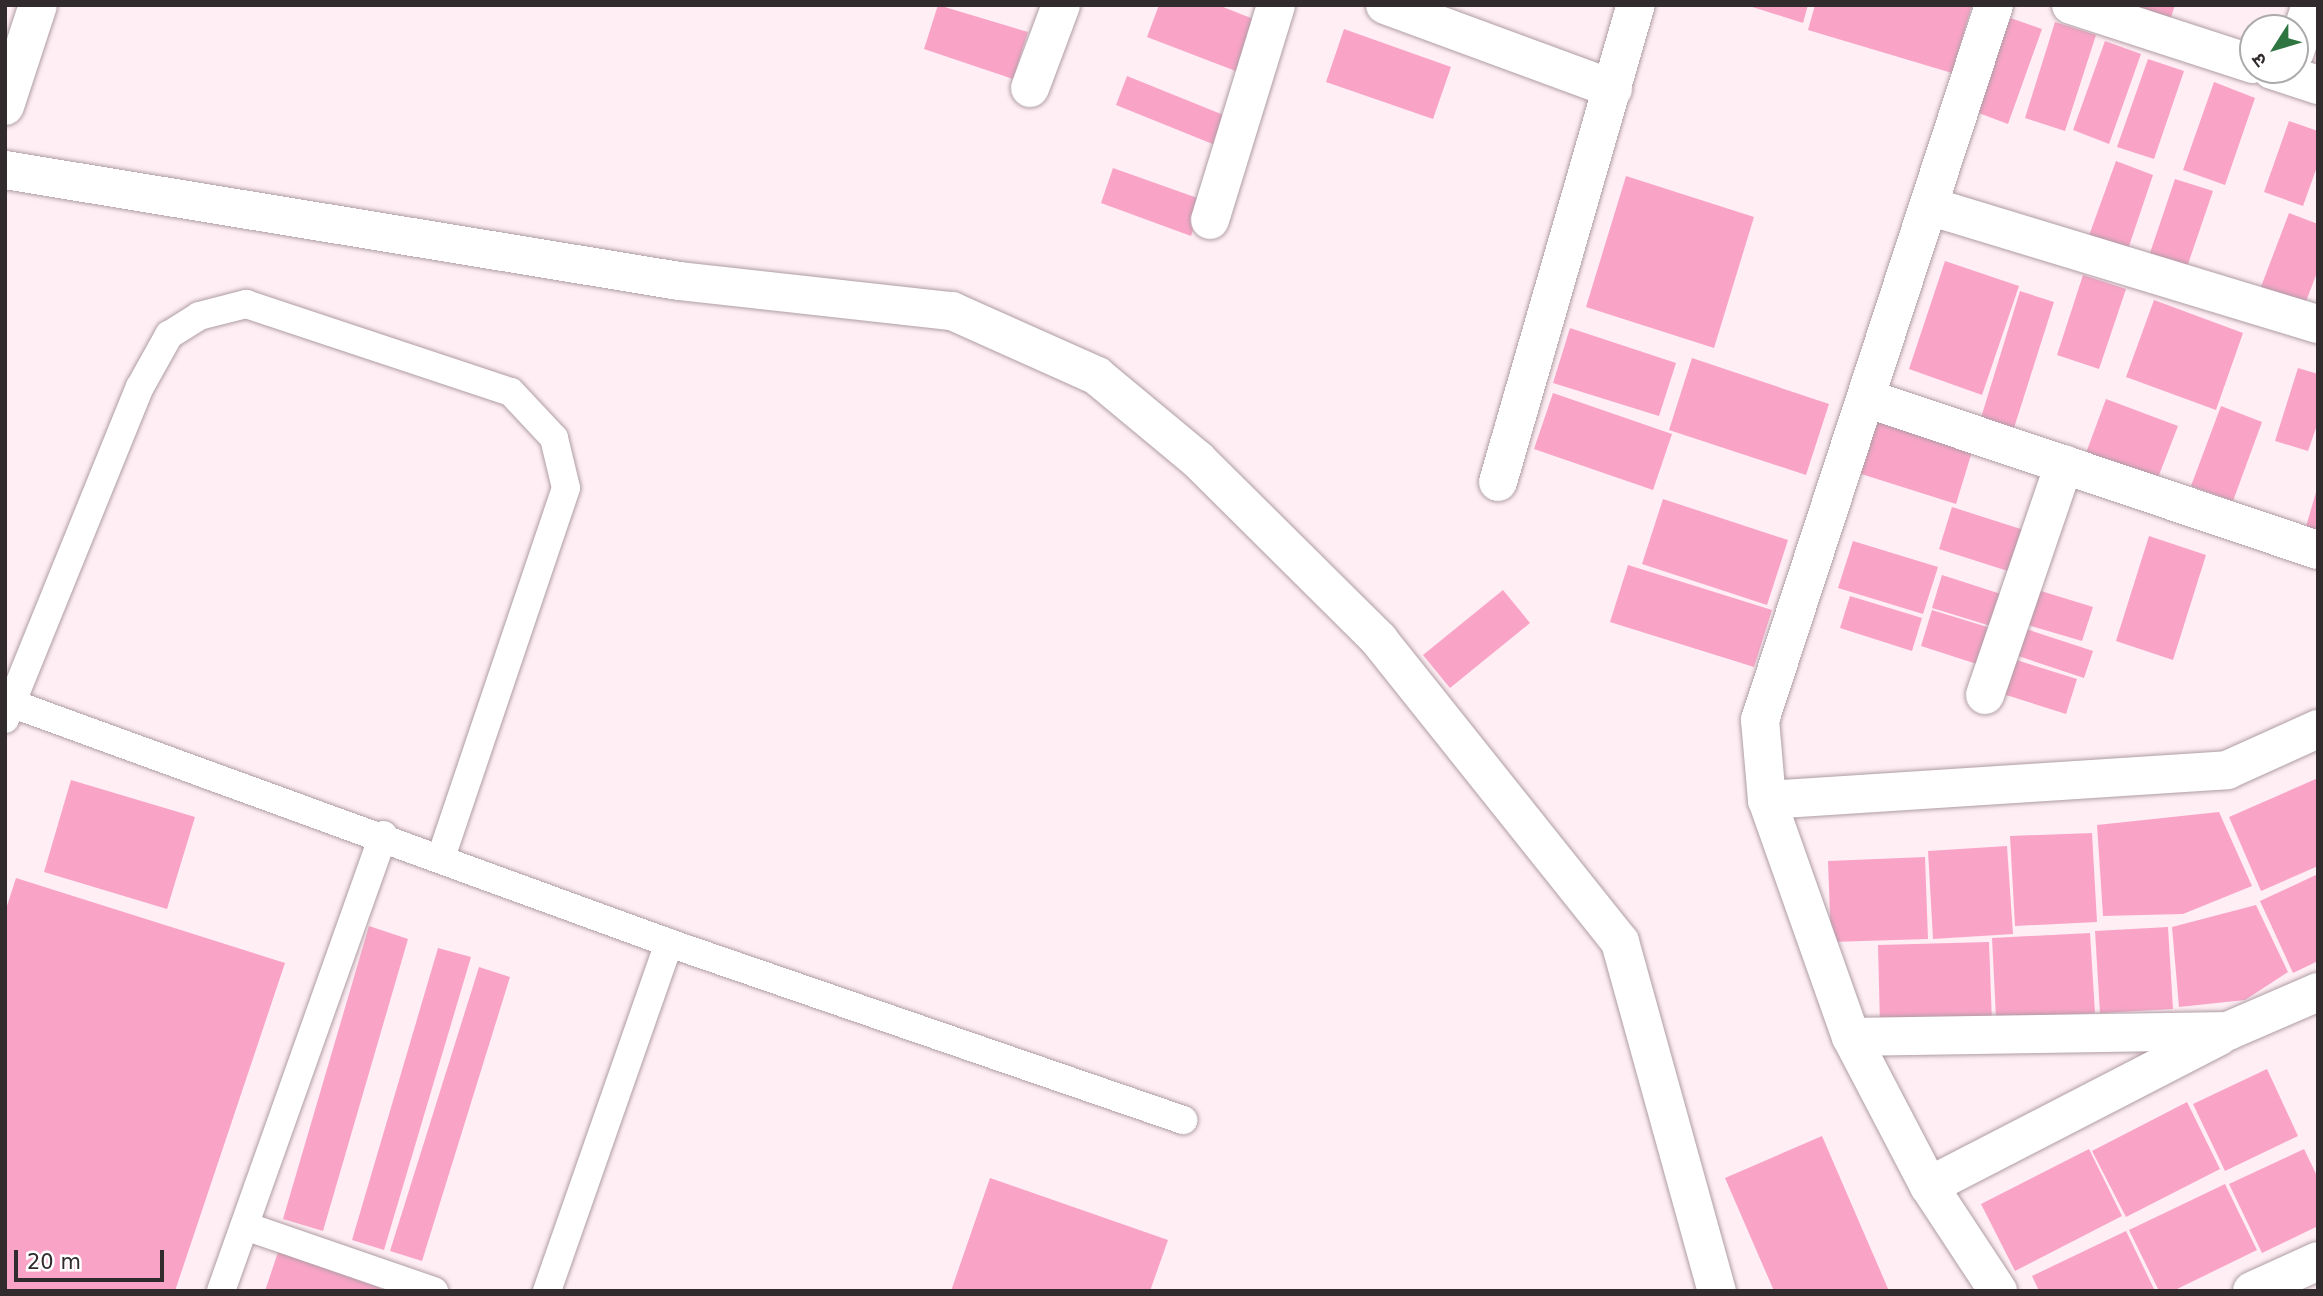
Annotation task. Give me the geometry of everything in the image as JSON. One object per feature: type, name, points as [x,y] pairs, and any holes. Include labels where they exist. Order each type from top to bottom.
[{"type":"street","points":[[5,106],[38,5]]},
{"type":"street","points":[[1030,88],[1061,5]]},
{"type":"street","points":[[1210,220],[1276,5]]},
{"type":"street","points":[[1385,5],[1613,89]]},
{"type":"street","points":[[1498,482],[1636,5]]},
{"type":"street","points":[[1994,5],[1760,720],[1767,800],[1851,1037],[1929,1186],[1998,1291]]},
{"type":"street","points":[[2071,5],[2239,55]]},
{"type":"street","points":[[5,170],[679,281],[952,311],[1097,376],[1198,460],[1379,640],[1620,942],[1717,1291]]},
{"type":"street","points":[[1929,206],[2318,324]]},
{"type":"street","points":[[1866,398],[2318,550]]},
{"type":"street","points":[[1985,695],[2064,464]]},
{"type":"street","points":[[1767,800],[2227,770],[2318,729]]},
{"type":"street","points":[[1929,1186],[2228,1031],[2318,992]]},
{"type":"street","points":[[1851,1037],[2228,1031]]},
{"type":"street","points":[[2252,1291],[2318,1261]]},
{"type":"lane","points":[[441,857],[566,488],[554,438],[511,392],[246,304],[199,316],[169,335],[140,387],[7,707],[383,835],[441,857],[669,943],[1183,1120]]},
{"type":"lane","points":[[221,1291],[383,835]]},
{"type":"lane","points":[[547,1291],[669,943]]},
{"type":"lane","points":[[245,1226],[434,1291]]},
{"type":"building","points":[[938,5],[1028,32],[1013,79],[924,49]]},
{"type":"building","points":[[1159,5],[1218,5],[1266,24],[1246,75],[1147,37]]},
{"type":"building","points":[[1746,5],[1808,5],[1803,23]]},
{"type":"building","points":[[1815,5],[1972,5],[1952,73],[1808,30]]},
{"type":"building","points":[[2126,5],[2175,5],[2170,20]]},
{"type":"building","points":[[2002,15],[2042,29],[2008,124],[1968,109]]},
{"type":"building","points":[[2055,22],[2096,35],[2065,131],[2025,118]]},
{"type":"building","points":[[1344,29],[1451,67],[1433,119],[1326,82]]},
{"type":"building","points":[[2105,41],[2141,54],[2109,144],[2073,130]]},
{"type":"building","points":[[2148,59],[2184,71],[2154,159],[2117,147]]},
{"type":"building","points":[[1127,76],[1231,118],[1220,147],[1116,105]]},
{"type":"building","points":[[2214,82],[2255,98],[2225,185],[2183,170]]},
{"type":"building","points":[[2289,121],[2318,131],[2318,164],[2303,206],[2264,192]]},
{"type":"building","points":[[2116,161],[2153,175],[2126,255],[2087,241]]},
{"type":"building","points":[[1113,168],[1203,200],[1191,236],[1101,203]]},
{"type":"building","points":[[1626,176],[1754,217],[1714,348],[1586,307]]},
{"type":"building","points":[[2175,179],[2213,191],[2186,270],[2149,256]]},
{"type":"building","points":[[2289,213],[2318,224],[2318,270],[2300,317],[2256,300]]},
{"type":"building","points":[[1945,261],[2019,286],[1982,395],[1909,369]]},
{"type":"building","points":[[2083,275],[2126,289],[2099,369],[2057,355]]},
{"type":"building","points":[[2020,291],[2054,302],[2013,431],[1980,421]]},
{"type":"building","points":[[2154,300],[2243,333],[2216,410],[2126,377]]},
{"type":"building","points":[[1570,328],[1676,363],[1659,416],[1553,383]]},
{"type":"building","points":[[1692,358],[1829,404],[1806,475],[1669,430]]},
{"type":"building","points":[[2298,368],[2318,374],[2318,422],[2308,451],[2275,441]]},
{"type":"building","points":[[1553,393],[1672,434],[1653,490],[1534,449]]},
{"type":"building","points":[[2106,399],[2178,426],[2154,488],[2083,461]]},
{"type":"building","points":[[2221,406],[2262,422],[2233,501],[2191,486]]},
{"type":"building","points":[[1873,413],[1974,445],[1956,504],[1855,472]]},
{"type":"building","points":[[2318,489],[2318,545],[2302,540]]},
{"type":"building","points":[[1663,499],[1788,540],[1767,605],[1642,564]]},
{"type":"building","points":[[1952,507],[2027,531],[2014,573],[1939,549]]},
{"type":"building","points":[[2149,536],[2206,555],[2173,660],[2116,641]]},
{"type":"building","points":[[1853,541],[1938,567],[1923,614],[1838,588]]},
{"type":"building","points":[[1628,565],[1772,610],[1754,667],[1610,622]]},
{"type":"building","points":[[1942,575],[2004,595],[1994,627],[1932,608]]},
{"type":"building","points":[[2031,588],[2093,607],[2082,641],[2021,623]]},
{"type":"building","points":[[1503,590],[1530,623],[1450,688],[1423,655]]},
{"type":"building","points":[[1850,596],[1922,618],[1912,651],[1840,628]]},
{"type":"building","points":[[1932,610],[1997,630],[1986,667],[1921,646]]},
{"type":"building","points":[[2014,625],[2093,651],[2084,678],[2006,652]]},
{"type":"building","points":[[2013,659],[2077,679],[2066,714],[2003,694]]},
{"type":"building","points":[[2318,778],[2318,866],[2261,891],[2229,817]]},
{"type":"building","points":[[71,780],[195,817],[167,909],[44,872]]},
{"type":"building","points":[[2219,812],[2252,886],[2183,914],[2103,916],[2097,825]]},
{"type":"building","points":[[2092,833],[2097,922],[2015,926],[2010,836]]},
{"type":"building","points":[[2007,846],[2013,934],[1933,939],[1928,851]]},
{"type":"building","points":[[1925,857],[1928,939],[1831,942],[1828,861]]},
{"type":"building","points":[[2318,874],[2318,961],[2293,973],[2260,901]]},
{"type":"building","points":[[16,878],[285,963],[175,1291],[5,1291],[5,912]]},
{"type":"building","points":[[2256,905],[2288,972],[2245,1000],[2179,1007],[2172,927]]},
{"type":"building","points":[[369,926],[408,939],[323,1231],[283,1219]]},
{"type":"building","points":[[2168,927],[2173,1009],[2100,1013],[2095,931]]},
{"type":"building","points":[[2090,933],[2095,1013],[1996,1018],[1992,938]]},
{"type":"building","points":[[1989,942],[1992,1022],[1880,1025],[1878,945]]},
{"type":"building","points":[[438,948],[471,957],[384,1250],[352,1240]]},
{"type":"building","points":[[479,967],[510,977],[422,1261],[390,1251]]},
{"type":"building","points":[[2267,1069],[2298,1136],[2225,1171],[2193,1104]]},
{"type":"building","points":[[2187,1102],[2220,1169],[2126,1217],[2092,1151]]},
{"type":"building","points":[[1822,1136],[1889,1291],[1774,1291],[1725,1178]]},
{"type":"building","points":[[2089,1149],[2122,1216],[2015,1271],[1981,1204]]},
{"type":"building","points":[[2304,1149],[2318,1178],[2318,1226],[2262,1253],[2229,1184]]},
{"type":"building","points":[[990,1178],[1168,1240],[1150,1291],[951,1291]]},
{"type":"building","points":[[2225,1184],[2257,1250],[2173,1291],[2159,1291],[2129,1230]]},
{"type":"building","points":[[2126,1231],[2155,1291],[2039,1291],[2032,1276]]},
{"type":"building","points":[[278,1252],[380,1288],[380,1291],[265,1291]]}]
